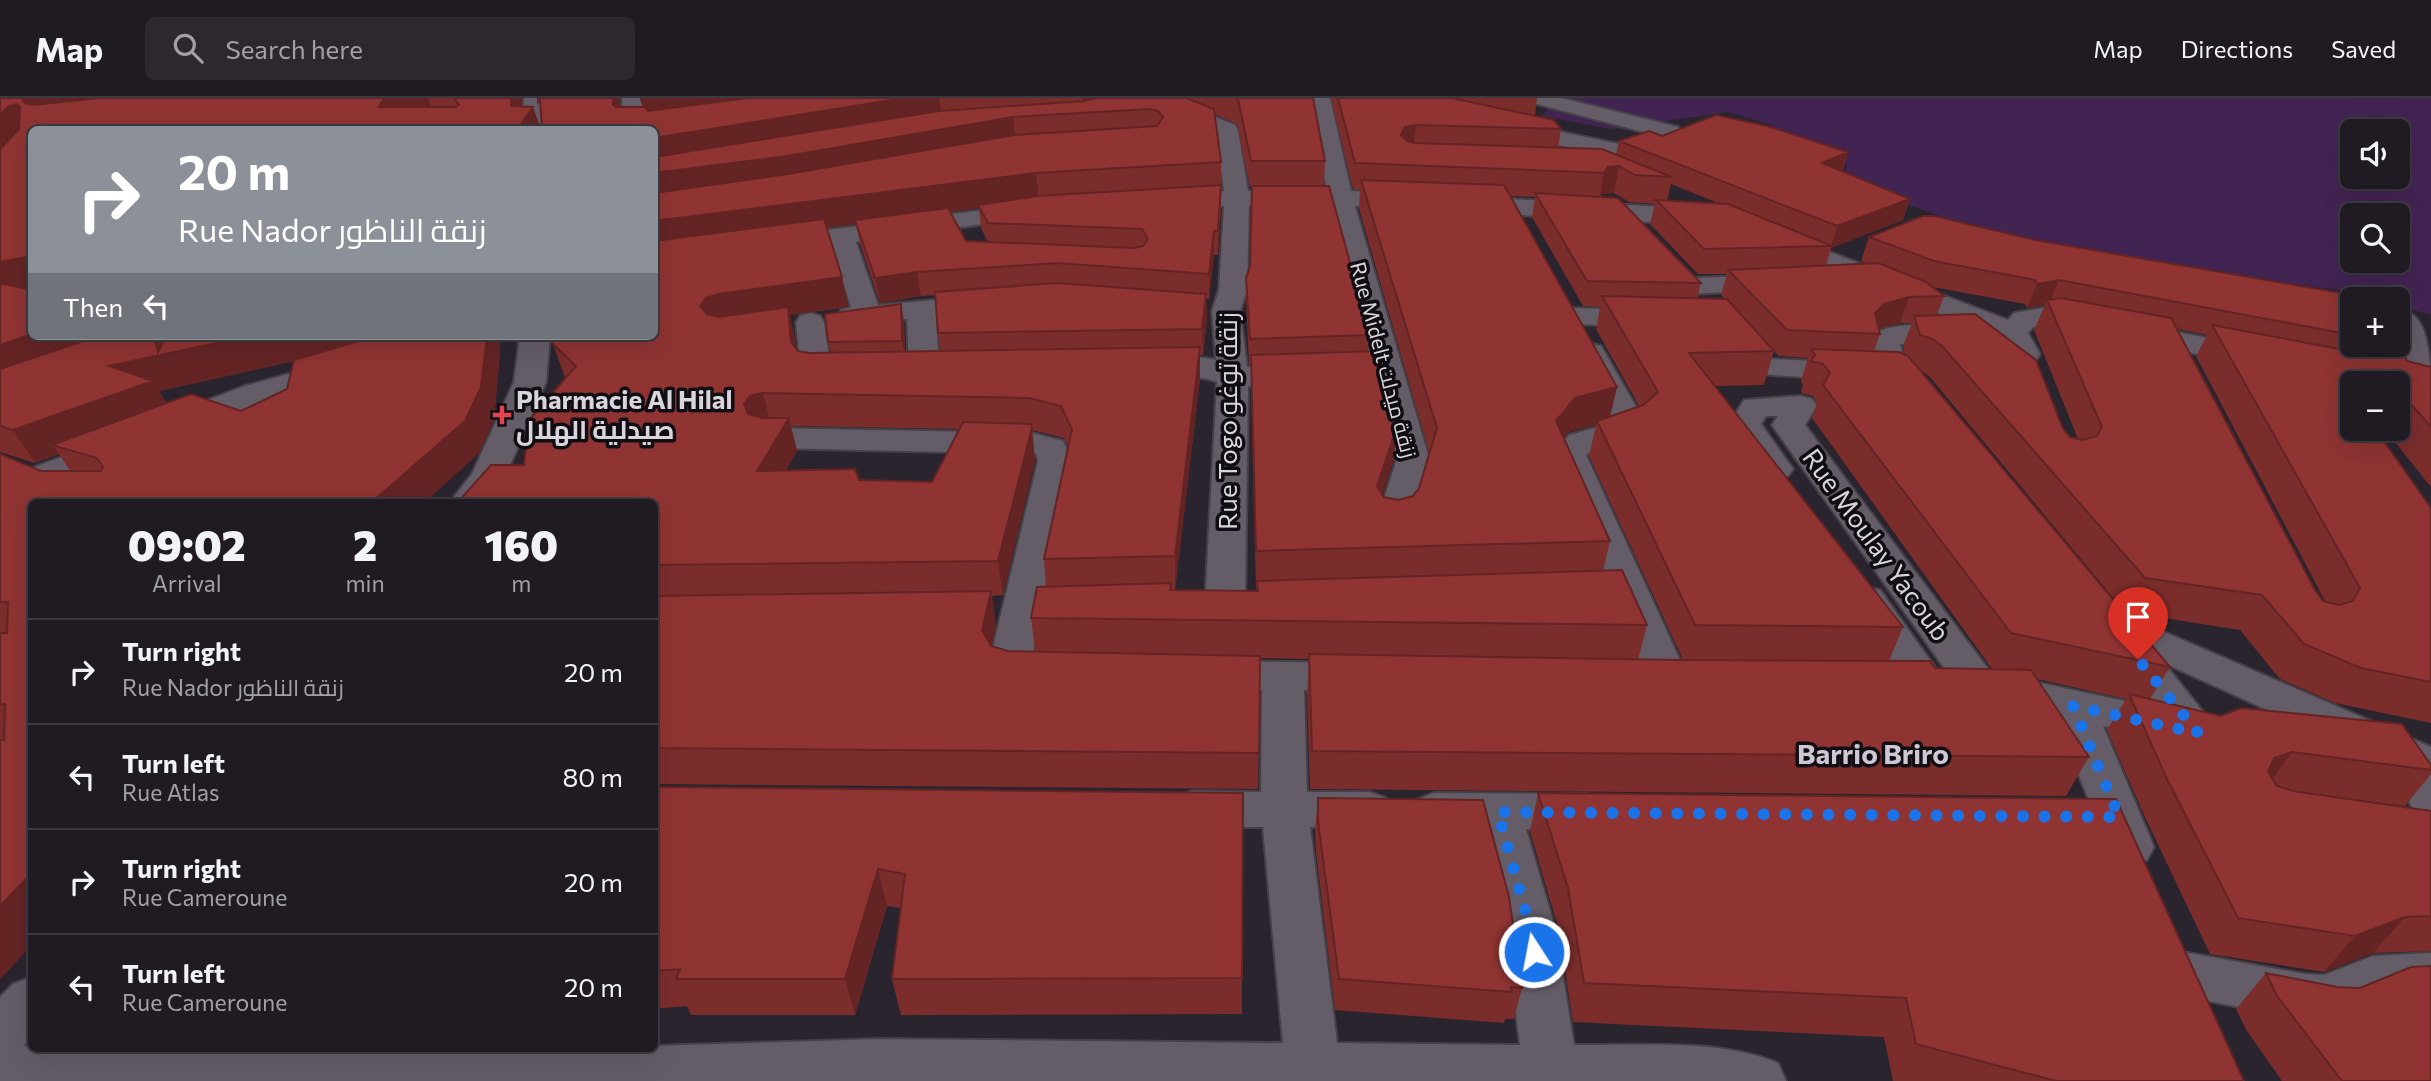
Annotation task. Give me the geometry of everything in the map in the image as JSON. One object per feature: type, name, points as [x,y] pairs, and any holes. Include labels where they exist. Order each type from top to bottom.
[{"type":"street","points":[[532,126],[534,98]]},
{"type":"street","points":[[632,98],[641,126]]},
{"type":"street","name":"Rue Togo زنقة توغو","points":[[1153,98],[1227,130],[1237,197],[1233,290],[1212,310],[1233,377],[1239,604],[1185,606]]},
{"type":"street","name":"Rue Midelt زنقة ميدلت","points":[[1320,98],[1340,197],[1413,462],[1394,523]]},
{"type":"street","points":[[1536,98],[1670,132]]},
{"type":"street","points":[[1487,122],[1623,152]]},
{"type":"street","points":[[1555,137],[1647,240]]},
{"type":"street","points":[[1586,174],[1602,166],[1627,176]]},
{"type":"street","points":[[1413,174],[1414,200]]},
{"type":"street","points":[[1664,192],[1830,261],[2013,332],[2035,376]]},
{"type":"street","points":[[1145,203],[1237,197],[1340,197],[1622,212],[1737,223]]},
{"type":"street","points":[[760,247],[962,220],[1041,202]]},
{"type":"street","points":[[1510,206],[1528,239]]},
{"type":"street","points":[[813,214],[834,237],[866,314]]},
{"type":"street","points":[[962,220],[974,247]]},
{"type":"street","points":[[1830,261],[1865,247]]},
{"type":"street","points":[[1718,312],[1682,277],[1804,282],[1878,280]]},
{"type":"street","points":[[921,308],[910,372],[816,373],[798,324],[921,308],[1017,301]]},
{"type":"street","points":[[1627,681],[1689,682],[1628,592],[1569,455],[1573,447],[1589,439],[1626,430],[1631,426],[1565,306],[1676,319]]},
{"type":"street","points":[[1801,406],[1763,359],[1904,379],[1884,339],[1896,335],[2013,332],[2024,319],[2048,316],[2168,337],[2276,361]]},
{"type":"street","points":[[2410,334],[2430,389],[2410,386]]},
{"type":"street","points":[[2168,337],[2187,375]]},
{"type":"street","points":[[87,365],[159,340]]},
{"type":"street","points":[[470,499],[488,477],[530,382],[535,340]]},
{"type":"street","points":[[83,496],[24,474],[146,436],[292,381],[362,363]]},
{"type":"street","points":[[1126,368],[1206,366],[1233,377],[1388,372]]},
{"type":"street","name":"Rue Moulay Yacoub","points":[[1792,492],[1745,424],[1755,407],[1801,406]]},
{"type":"street","name":"Rue Moulay Yacoub","points":[[1801,406],[1788,425],[1977,683]]},
{"type":"street","points":[[771,438],[1032,443],[1051,448],[1055,461],[1010,664],[1013,670],[1077,673]]},
{"type":"street","name":"Rue Moulay Yacoub","points":[[1846,571],[1903,683],[1977,683]]},
{"type":"street","points":[[1587,594],[1628,592]]},
{"type":"street","points":[[980,610],[1062,608]]},
{"type":"street","points":[[1977,683],[2198,733],[2099,612],[2423,794]]},
{"type":"street","points":[[1173,675],[1393,678]]},
{"type":"street","points":[[1283,676],[1284,809],[1313,1070]]},
{"type":"street","points":[[2073,706],[2098,817],[2143,882]]},
{"type":"street","points":[[1158,808],[1622,813]]},
{"type":"street","points":[[1498,812],[1530,928],[1553,1077]]},
{"type":"street","points":[[2199,1021],[2171,954],[2305,997],[2327,998],[2373,978],[2431,975]]},
{"type":"street","points":[[0,1033],[28,1004]]},
{"type":"street","points":[[0,1071],[700,1076],[879,1072],[1313,1070],[1553,1077],[1717,1072],[1758,1081]]},
{"type":"shaded area","points":[[1558,98],[2431,98],[2431,315],[2410,309],[2410,287],[2340,287],[2340,290],[2053,255],[1842,182],[1847,163],[1779,145],[1772,125],[1728,112],[1611,129],[1542,116]]},
{"type":"building","points":[[0,98],[21,98],[25,103],[33,105],[99,98],[384,98],[379,107],[456,107],[459,105],[454,98],[511,98],[511,106],[533,107],[520,126],[28,126],[28,257],[0,262],[0,149],[19,129],[20,107],[17,104],[9,106],[0,115]]},
{"type":"building","points":[[538,98],[613,98],[613,105],[616,107],[645,107],[648,111],[748,98],[904,98],[658,137],[658,126],[542,126],[540,99],[538,102]]},
{"type":"building","points":[[1096,98],[1186,98],[1214,109],[1221,162],[1036,173],[658,220],[658,192],[788,174],[1014,135],[1157,126],[1163,117],[1158,111],[1149,109],[1013,117],[787,156],[658,172],[658,156],[939,111]]},
{"type":"building","points":[[1236,98],[1313,98],[1325,161],[1251,161]]},
{"type":"building","points":[[1338,98],[1452,98],[1554,120],[1561,129],[1416,125],[1405,127],[1401,135],[1407,141],[1415,143],[1602,149],[1672,177],[1635,175],[1619,166],[1608,167],[1604,173],[1355,163]]},
{"type":"building","points":[[1716,115],[1767,126],[1848,152],[1822,163],[1910,199],[1837,226],[1619,141],[1649,131],[1662,136]]},
{"type":"building","points":[[1361,180],[1504,185],[1617,387],[1575,398],[1556,421],[1610,541],[1256,551],[1251,355],[1376,351],[1397,427],[1377,486],[1384,497],[1398,500],[1413,496],[1419,488],[1437,428]]},
{"type":"building","points":[[1221,185],[1218,231],[1214,231],[1209,274],[1057,263],[917,272],[875,278],[855,220],[948,208],[966,241],[1134,248],[1143,246],[1148,239],[1142,229],[988,223],[978,205],[1037,196]]},
{"type":"building","points":[[1252,186],[1329,186],[1370,335],[1250,339],[1246,278],[1250,266]]},
{"type":"building","points":[[1535,193],[1618,198],[1701,283],[1587,281]]},
{"type":"building","points":[[1656,200],[1728,204],[1832,246],[1704,249]]},
{"type":"building","points":[[1923,216],[1934,216],[2035,240],[2340,293],[2340,333],[2059,280],[2037,284],[2035,280],[1934,261],[1869,237]]},
{"type":"building","points":[[824,219],[842,277],[718,294],[706,298],[700,306],[707,314],[718,317],[788,307],[791,342],[798,351],[809,353],[1200,347],[1175,556],[1044,559],[1072,429],[1061,406],[1029,398],[763,393],[750,396],[744,404],[748,414],[763,418],[789,418],[757,471],[855,469],[859,480],[932,482],[963,422],[1031,424],[998,561],[658,565],[658,499],[461,499],[491,465],[524,465],[529,420],[576,366],[553,344],[554,340],[658,340],[658,240]]},
{"type":"building","points":[[1878,263],[1926,282],[1944,296],[1909,297],[1884,304],[1875,313],[1880,334],[1787,330],[1728,270]]},
{"type":"building","points":[[1057,283],[1206,294],[1202,329],[938,333],[935,292]]},
{"type":"building","points":[[0,285],[28,289],[28,335],[0,345]]},
{"type":"building","points":[[1602,296],[1727,299],[1774,351],[1689,353],[1903,627],[1695,625],[1597,421],[1643,405],[1658,392]]},
{"type":"building","points":[[2061,298],[2171,318],[2315,590],[2323,601],[2339,605],[2353,601],[2360,588],[2212,325],[2340,349],[2340,357],[2405,357],[2407,361],[2431,367],[2431,427],[2410,403],[2410,371],[2340,371],[2340,441],[2384,441],[2431,508],[2431,682],[2361,668],[2304,644],[2262,595],[2145,578],[1942,346],[1920,335],[1914,316],[1975,314],[2036,360],[2063,429],[2070,437],[2082,440],[2097,436],[2102,427],[2047,300]]},
{"type":"building","points":[[901,304],[902,341],[828,342],[825,314]]},
{"type":"building","points":[[86,340],[155,340],[158,352],[164,340],[230,340],[109,366],[153,381],[13,430],[0,426],[0,369]]},
{"type":"building","points":[[362,340],[487,340],[481,387],[465,421],[375,499],[28,499],[28,877],[0,906],[0,740],[4,740],[5,704],[0,704],[0,633],[7,633],[8,602],[0,602],[0,454],[41,471],[101,471],[103,467],[97,458],[52,445],[191,394],[241,411],[287,389],[294,360]]},
{"type":"building","points":[[1811,349],[1899,352],[1908,356],[2170,667],[2011,633],[1823,385],[1830,373],[1823,364],[1811,361],[1815,355]]},
{"type":"building","points":[[1622,570],[1647,625],[1031,618],[1037,587],[1171,583],[1170,590],[1258,591],[1257,581]]},
{"type":"building","points":[[991,591],[982,630],[991,646],[1008,651],[1260,656],[1259,753],[658,748],[658,596]]},
{"type":"building","points":[[1309,654],[1930,661],[1935,668],[2031,670],[2089,757],[1312,751]]},
{"type":"building","points":[[2129,694],[2221,716],[2241,708],[2402,724],[2431,765],[2431,770],[2292,752],[2274,758],[2268,772],[2277,786],[2293,791],[2431,811],[2431,916],[2405,917],[2355,936],[2238,918],[2167,779]]},
{"type":"building","points":[[658,787],[1243,793],[1242,978],[892,979],[905,874],[878,869],[845,979],[676,979],[680,969],[658,971]]},
{"type":"building","points":[[1538,793],[2116,799],[2244,1081],[2056,1081],[1916,1044],[1906,998],[1584,983],[1568,888]]},
{"type":"building","points":[[1318,798],[1483,800],[1509,897],[1522,988],[1511,987],[1512,992],[1339,979],[1318,821]]},
{"type":"building","points":[[2431,966],[2431,1081],[2342,1081],[2277,996],[2266,973],[2337,987],[2360,988],[2411,967]]},
{"type":"place","name":"Pharmacie Al Hilal صيدلية الهلال","points":[[502,415]]},
{"type":"district","name":"Barrio Briro","points":[[1873,754]]},
{"type":"route","points":[[1534,952],[1530,928],[1498,812],[2119,817],[2073,706],[2198,733],[2138,659]]}]
